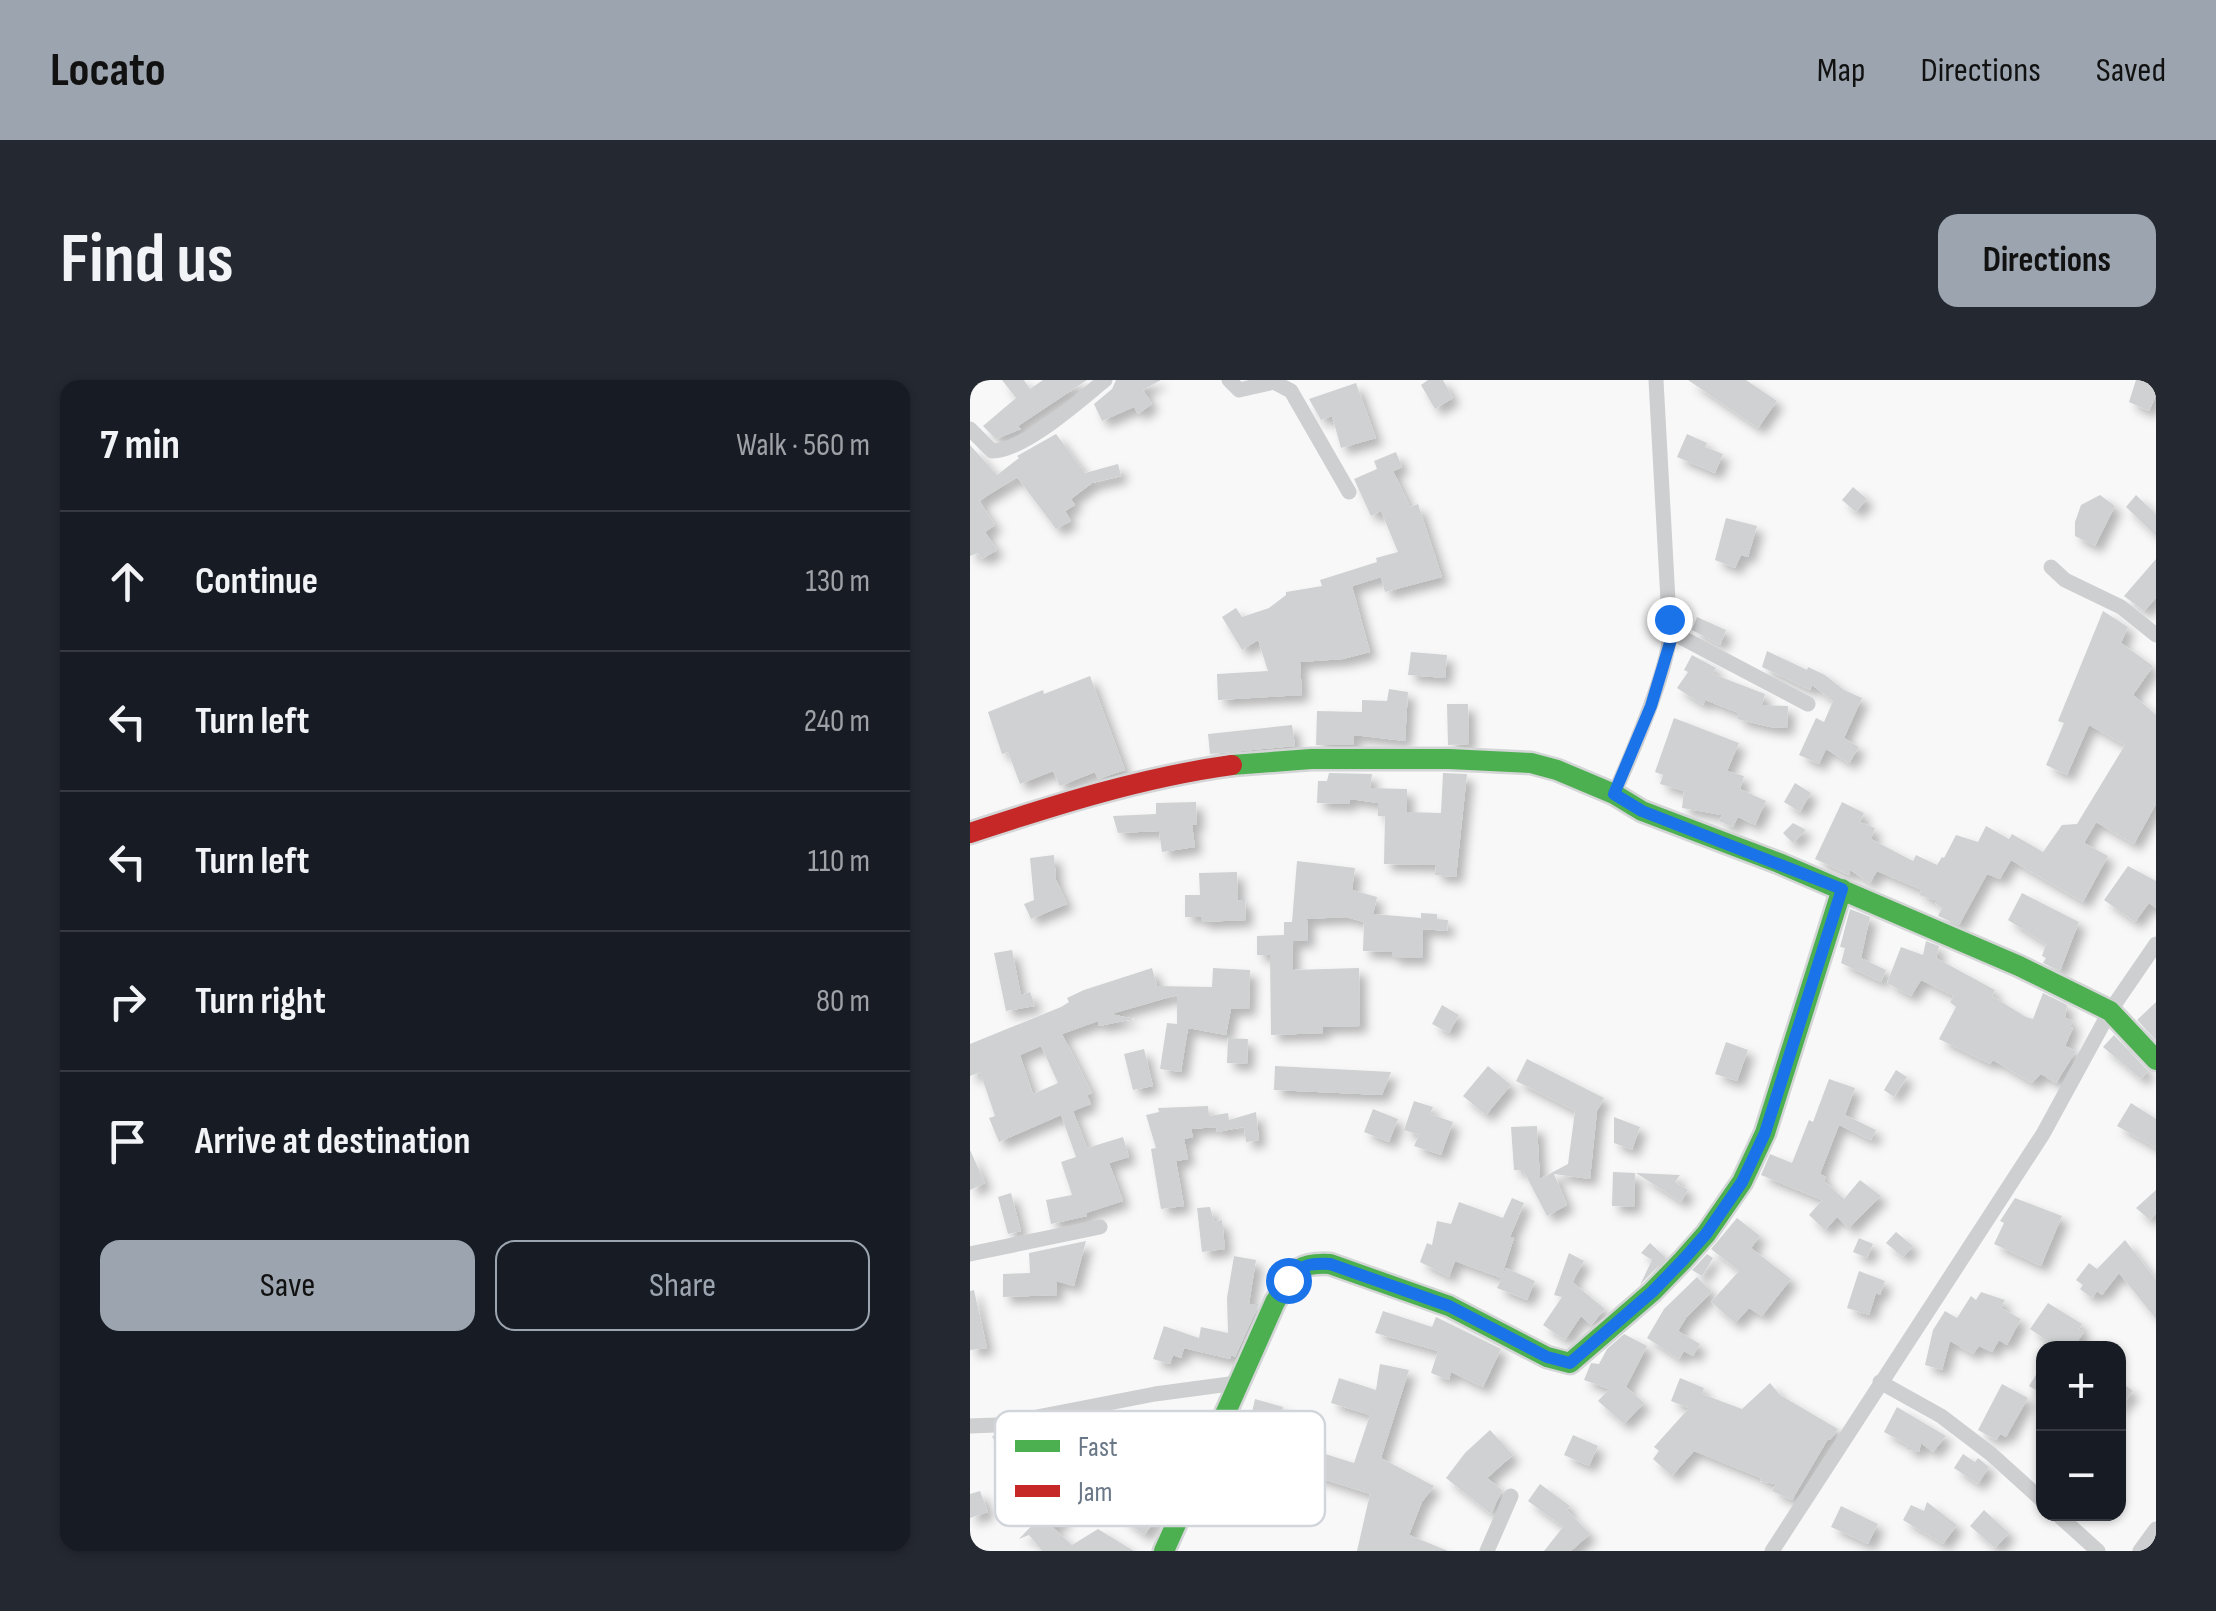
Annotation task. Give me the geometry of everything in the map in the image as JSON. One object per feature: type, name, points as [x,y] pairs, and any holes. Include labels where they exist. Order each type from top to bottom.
[{"type":"street","points":[[970,429],[992,452],[1003,452],[1105,380]]},
{"type":"street","points":[[1229,380],[1239,390],[1274,382],[1291,391],[1349,492]]},
{"type":"street","points":[[1614,794],[1651,706],[1673,633],[1669,619],[1656,380]]},
{"type":"street","points":[[2051,566],[2065,580],[2121,607],[2156,635]]},
{"type":"street","points":[[1673,633],[1808,704]]},
{"type":"street","points":[[970,833],[1040,810],[1187,772],[1311,759],[1449,758],[1531,763],[1557,770],[1614,794],[1642,811],[1842,889],[2020,966],[2110,1011],[2156,1060]]},
{"type":"street","points":[[1224,1411],[1275,1302],[1296,1269],[1310,1263],[1330,1264],[1375,1278],[1449,1306],[1560,1362],[1578,1360],[1683,1260],[1742,1182],[1765,1133],[1842,889]]},
{"type":"street","points":[[1772,1551],[2043,1134],[2110,1011],[2156,944]]},
{"type":"street","points":[[970,1254],[1100,1227]]},
{"type":"street","points":[[1880,1382],[1941,1416],[2036,1495]]},
{"type":"street","points":[[1063,1411],[1236,1383]]},
{"type":"street","points":[[970,1426],[995,1422]]},
{"type":"street","points":[[1488,1551],[1511,1496]]},
{"type":"street","points":[[2065,1521],[2098,1551]]},
{"type":"street","points":[[1164,1551],[1175,1526]]},
{"type":"street","points":[[2140,1551],[2156,1529]]},
{"type":"building","points":[[1002,380],[1024,380],[1030,389],[1043,380],[1087,380],[1018,426],[1021,429],[996,439],[983,426],[1016,398]]},
{"type":"building","points":[[1116,380],[1161,380],[1143,390],[1152,404],[1138,414],[1134,407],[1102,421],[1094,404],[1112,389]]},
{"type":"building","points":[[1428,380],[1443,380],[1453,398],[1435,409],[1421,385]]},
{"type":"building","points":[[1688,380],[1746,380],[1777,401],[1758,428]]},
{"type":"building","points":[[2136,380],[2156,380],[2156,396],[2149,411],[2129,402]]},
{"type":"building","points":[[1356,383],[1376,438],[1341,448],[1332,416],[1321,420],[1309,399]]},
{"type":"building","points":[[1056,434],[1085,473],[1118,464],[1121,476],[1092,483],[1071,499],[1075,505],[1065,511],[1071,521],[1056,529],[1017,477],[979,501],[995,525],[985,532],[997,550],[982,559],[978,553],[970,556],[970,445],[997,475],[1017,456]]},
{"type":"building","points":[[1687,434],[1723,454],[1715,473],[1677,457]]},
{"type":"building","points":[[1396,452],[1402,467],[1393,471],[1410,507],[1418,504],[1442,577],[1385,592],[1381,577],[1352,586],[1370,652],[1343,659],[1300,662],[1302,695],[1218,700],[1217,674],[1268,671],[1258,640],[1242,650],[1222,617],[1236,608],[1242,617],[1269,608],[1286,592],[1322,586],[1320,580],[1398,552],[1381,511],[1371,516],[1354,479],[1377,469],[1374,461]]},
{"type":"building","points":[[1853,487],[1867,499],[1856,512],[1842,500]]},
{"type":"building","points":[[2100,495],[2115,506],[2095,546],[2075,536],[2075,522],[2081,505]]},
{"type":"building","points":[[2136,495],[2156,514],[2156,536],[2126,507]]},
{"type":"building","points":[[1726,518],[1757,526],[1748,557],[1741,555],[1735,568],[1715,560]]},
{"type":"building","points":[[2156,559],[2156,598],[2144,611],[2124,596]]},
{"type":"building","points":[[2103,611],[2128,627],[2121,643],[2153,666],[2133,695],[2156,715],[2156,804],[2134,844],[2096,822],[2084,843],[2108,856],[2083,902],[2011,860],[2000,879],[1987,874],[1959,925],[1938,916],[1942,908],[1935,900],[1919,895],[1922,890],[1877,871],[1870,883],[1850,870],[1849,875],[1815,859],[1842,802],[1864,813],[1860,822],[1875,828],[1871,839],[1913,861],[1916,855],[1937,865],[1956,835],[1978,842],[1986,826],[2009,839],[2012,834],[2043,852],[2062,825],[2077,824],[2125,745],[2089,725],[2067,775],[2046,765],[2064,723],[2058,721]]},
{"type":"building","points":[[1697,617],[1726,630],[1720,645],[1692,630]]},
{"type":"building","points":[[1767,651],[1825,675],[1862,698],[1844,738],[1859,747],[1849,763],[1826,749],[1819,764],[1799,755],[1816,718],[1824,722],[1833,701],[1812,685],[1810,690],[1762,667]]},
{"type":"building","points":[[1411,652],[1447,655],[1445,678],[1408,675]]},
{"type":"building","points":[[1692,655],[1716,668],[1713,674],[1765,694],[1762,705],[1788,706],[1787,728],[1737,719],[1739,713],[1705,700],[1703,705],[1677,688],[1688,672],[1684,670]]},
{"type":"building","points":[[1090,676],[1125,770],[1098,779],[1095,772],[1060,786],[1053,771],[1020,784],[1008,752],[1002,754],[988,712]]},
{"type":"building","points":[[1389,689],[1408,692],[1405,741],[1354,735],[1353,745],[1316,745],[1317,711],[1362,712],[1362,700],[1387,701]]},
{"type":"building","points":[[1447,704],[1468,704],[1469,744],[1448,745]]},
{"type":"building","points":[[1674,718],[1739,743],[1727,771],[1744,776],[1740,789],[1766,801],[1755,825],[1738,817],[1733,827],[1719,821],[1722,815],[1682,808],[1684,791],[1660,784],[1663,775],[1655,772]]},
{"type":"building","points":[[1292,725],[1295,746],[1210,754],[1208,734]]},
{"type":"building","points":[[1329,773],[1372,774],[1370,788],[1407,789],[1407,812],[1441,813],[1443,773],[1467,774],[1456,877],[1435,875],[1436,865],[1384,864],[1385,816],[1378,816],[1378,803],[1350,799],[1349,804],[1317,803],[1318,781],[1327,781]]},
{"type":"building","points":[[1795,783],[1811,793],[1800,812],[1784,802]]},
{"type":"building","points":[[1196,802],[1197,824],[1192,825],[1195,847],[1162,852],[1159,831],[1118,833],[1113,816],[1156,814],[1156,803]]},
{"type":"building","points":[[1793,823],[1806,830],[1793,843],[1783,833]]},
{"type":"building","points":[[1054,855],[1056,880],[1067,904],[1031,919],[1024,904],[1034,900],[1030,858]]},
{"type":"building","points":[[1297,861],[1355,868],[1352,890],[1377,897],[1373,914],[1421,918],[1421,913],[1437,914],[1437,919],[1448,920],[1447,931],[1423,929],[1422,958],[1392,958],[1392,952],[1363,951],[1364,922],[1346,917],[1307,919],[1308,941],[1293,941],[1293,970],[1359,968],[1360,1026],[1323,1027],[1323,1033],[1271,1035],[1270,955],[1257,955],[1257,936],[1284,935],[1284,922],[1292,922]]},
{"type":"building","points":[[2128,866],[2156,881],[2156,908],[2149,903],[2135,922],[2104,900]]},
{"type":"building","points":[[1237,872],[1238,900],[1245,900],[1246,920],[1201,922],[1201,917],[1185,917],[1185,895],[1200,895],[1199,873]]},
{"type":"building","points":[[2022,893],[2079,922],[2060,971],[2043,963],[2046,944],[2008,920]]},
{"type":"building","points":[[1850,909],[1870,917],[1861,958],[1886,970],[1881,982],[1841,963],[1845,948],[1840,947]]},
{"type":"building","points":[[1926,941],[1939,946],[1936,958],[1995,990],[1992,996],[2026,1017],[2033,1019],[2043,993],[2067,1005],[2065,1018],[2073,1021],[2073,1028],[2065,1046],[2076,1051],[2056,1083],[2041,1074],[2032,1083],[1993,1060],[1990,1064],[1939,1039],[1956,1007],[1950,1002],[1954,996],[1921,980],[1911,996],[1887,983],[1901,947],[1923,955]]},
{"type":"building","points":[[1012,950],[1021,995],[1030,992],[1035,1006],[1006,1011],[994,953]]},
{"type":"building","points":[[1152,968],[1157,986],[1212,987],[1213,968],[1250,970],[1249,1009],[1231,1009],[1226,1035],[1188,1028],[1181,1072],[1160,1069],[1167,1023],[1177,1024],[1177,995],[1111,1014],[1134,1019],[1099,1026],[1098,1021],[1062,1034],[1092,1093],[1087,1095],[1091,1104],[1073,1111],[1087,1148],[1123,1137],[1129,1157],[1109,1163],[1123,1201],[1086,1213],[1087,1216],[1051,1224],[1046,1200],[1072,1195],[1061,1162],[1076,1157],[1061,1115],[999,1142],[989,1118],[995,1116],[980,1072],[970,1076],[970,1044],[1061,1007],[1069,1002],[1067,998]],"holes":[[[1041,1046],[1058,1083],[1033,1094],[1020,1055]]]},
{"type":"building","points":[[2156,1002],[2156,1040],[2137,1020]]},
{"type":"building","points":[[1442,1005],[1459,1015],[1449,1033],[1432,1024]]},
{"type":"building","points":[[2114,1035],[2148,1071],[2141,1079],[2103,1047]]},
{"type":"building","points":[[1228,1038],[1248,1039],[1247,1064],[1227,1063]]},
{"type":"building","points":[[1726,1042],[1748,1050],[1737,1081],[1715,1074]]},
{"type":"building","points":[[1144,1049],[1153,1086],[1133,1090],[1124,1054]]},
{"type":"building","points":[[1527,1059],[1604,1098],[1597,1111],[1590,1179],[1554,1174],[1567,1205],[1547,1216],[1523,1170],[1514,1170],[1511,1127],[1537,1126],[1540,1179],[1568,1164],[1575,1111],[1516,1081]]},
{"type":"building","points":[[1275,1066],[1391,1072],[1382,1095],[1274,1090]]},
{"type":"building","points":[[1488,1066],[1511,1085],[1486,1115],[1463,1096]]},
{"type":"building","points":[[1896,1070],[1907,1077],[1894,1097],[1884,1090]]},
{"type":"building","points":[[1829,1079],[1855,1088],[1845,1115],[1876,1130],[1871,1140],[1839,1125],[1820,1174],[1844,1199],[1860,1180],[1881,1196],[1849,1228],[1837,1217],[1825,1230],[1809,1215],[1822,1200],[1761,1175],[1770,1154],[1792,1163]]},
{"type":"building","points":[[1414,1101],[1433,1107],[1430,1114],[1453,1122],[1441,1155],[1414,1146],[1419,1135],[1404,1130]]},
{"type":"building","points":[[2131,1103],[2156,1119],[2156,1148],[2117,1126]]},
{"type":"building","points":[[1208,1106],[1209,1116],[1228,1113],[1229,1120],[1256,1112],[1259,1140],[1246,1142],[1244,1127],[1217,1132],[1216,1127],[1191,1129],[1193,1137],[1184,1139],[1188,1159],[1176,1161],[1184,1206],[1161,1209],[1151,1149],[1156,1148],[1146,1115],[1159,1112],[1158,1108]]},
{"type":"building","points":[[1373,1109],[1398,1119],[1389,1142],[1364,1132]]},
{"type":"building","points":[[1614,1117],[1640,1127],[1632,1150],[1614,1143]]},
{"type":"building","points":[[970,1150],[985,1183],[970,1190]]},
{"type":"building","points":[[1613,1172],[1635,1173],[1634,1207],[1612,1206]]},
{"type":"building","points":[[1636,1173],[1680,1175],[1675,1182],[1688,1190],[1681,1202]]},
{"type":"building","points":[[2156,1190],[2156,1213],[2150,1220],[2136,1208]]},
{"type":"building","points":[[1011,1193],[1021,1231],[1008,1234],[998,1197]]},
{"type":"building","points":[[1512,1198],[1524,1203],[1510,1237],[1514,1238],[1501,1278],[1455,1261],[1449,1277],[1420,1262],[1427,1243],[1432,1245],[1437,1221],[1451,1224],[1459,1202],[1503,1218]]},
{"type":"building","points":[[2015,1198],[2062,1216],[2041,1266],[1994,1244],[2004,1223],[2000,1221]]},
{"type":"building","points":[[1210,1207],[1214,1222],[1222,1220],[1225,1249],[1202,1252],[1197,1208]]},
{"type":"building","points":[[1737,1218],[1760,1236],[1751,1248],[1791,1279],[1762,1316],[1749,1308],[1735,1323],[1711,1302],[1739,1271],[1711,1249]]},
{"type":"building","points":[[1896,1232],[1913,1246],[1903,1257],[1886,1243]]},
{"type":"building","points":[[1859,1238],[1873,1244],[1867,1258],[1853,1252]]},
{"type":"building","points":[[2125,1240],[2156,1280],[2156,1319],[2119,1273],[2102,1295],[2097,1291],[2092,1298],[2076,1280],[2089,1263],[2097,1269]]},
{"type":"building","points":[[1086,1241],[1074,1286],[1056,1281],[1057,1295],[1003,1297],[1003,1274],[1030,1273],[1029,1253]]},
{"type":"building","points":[[1650,1243],[1666,1258],[1640,1285],[1652,1260],[1641,1253]]},
{"type":"building","points":[[1569,1253],[1584,1261],[1572,1282],[1605,1309],[1591,1325],[1581,1316],[1565,1340],[1543,1325],[1562,1297],[1554,1295]]},
{"type":"building","points":[[1707,1254],[1713,1258],[1702,1276],[1692,1270]]},
{"type":"building","points":[[1234,1256],[1256,1260],[1249,1304],[1259,1304],[1235,1357],[1184,1348],[1181,1358],[1173,1355],[1170,1364],[1153,1359],[1164,1326],[1199,1338],[1201,1327],[1228,1333],[1227,1298]]},
{"type":"building","points":[[1506,1268],[1535,1281],[1527,1300],[1497,1288]]},
{"type":"building","points":[[1859,1271],[1885,1281],[1880,1295],[1876,1293],[1869,1315],[1847,1308]]},
{"type":"building","points":[[1697,1277],[1712,1292],[1678,1331],[1700,1344],[1693,1356],[1684,1351],[1679,1359],[1647,1338],[1664,1309]]},
{"type":"building","points":[[974,1290],[987,1348],[970,1350],[970,1291]]},
{"type":"building","points":[[1981,1292],[2005,1300],[2001,1308],[2021,1319],[2007,1345],[1999,1340],[1992,1352],[1979,1346],[1973,1354],[1950,1341],[1942,1370],[1925,1365],[1933,1330],[1945,1311],[1957,1318],[1971,1296],[1976,1300]]},
{"type":"building","points":[[2048,1303],[2082,1324],[2079,1329],[2084,1332],[2078,1341],[2048,1341],[2030,1329]]},
{"type":"building","points":[[1383,1311],[1432,1327],[1436,1317],[1501,1349],[1483,1387],[1451,1372],[1449,1380],[1431,1373],[1438,1351],[1375,1333]]},
{"type":"building","points":[[1624,1334],[1647,1346],[1626,1387],[1644,1403],[1624,1424],[1598,1401],[1609,1389],[1584,1380],[1591,1363],[1599,1364],[1607,1349]]},
{"type":"building","points":[[1380,1364],[1409,1370],[1381,1458],[1434,1486],[1422,1502],[1409,1535],[1448,1551],[1357,1551],[1370,1494],[1325,1480],[1325,1454],[1354,1463],[1370,1415],[1331,1403],[1339,1378],[1376,1390]]},
{"type":"building","points":[[1680,1378],[1704,1388],[1702,1394],[1742,1409],[1770,1383],[1780,1395],[1838,1429],[1792,1500],[1772,1491],[1776,1484],[1760,1481],[1761,1478],[1694,1451],[1672,1476],[1653,1459],[1659,1451],[1654,1447],[1689,1408],[1671,1401]]},
{"type":"building","points":[[2002,1384],[2028,1398],[2006,1437],[2000,1434],[1996,1440],[1978,1430]]},
{"type":"building","points":[[1255,1399],[1283,1407],[1282,1411],[1252,1411]]},
{"type":"building","points":[[1897,1407],[1946,1436],[1933,1452],[1921,1443],[1919,1452],[1906,1449],[1908,1445],[1884,1432]]},
{"type":"building","points":[[1490,1430],[1513,1455],[1487,1478],[1502,1490],[1491,1514],[1446,1478]]},
{"type":"building","points":[[1573,1435],[1598,1446],[1589,1466],[1564,1455]]},
{"type":"building","points":[[1963,1454],[1975,1462],[1978,1458],[1989,1467],[1978,1484],[1954,1468]]},
{"type":"building","points":[[1540,1484],[1570,1506],[1567,1510],[1590,1534],[1571,1551],[1544,1551],[1563,1527],[1528,1501]]},
{"type":"building","points":[[980,1491],[988,1512],[970,1518],[970,1494]]},
{"type":"building","points":[[1927,1502],[1957,1525],[1943,1544],[1903,1520],[1911,1505],[1924,1511]]},
{"type":"building","points":[[1841,1506],[1878,1524],[1868,1544],[1831,1527]]},
{"type":"building","points":[[1984,1510],[2009,1533],[1995,1548],[1970,1526]]},
{"type":"building","points":[[1031,1526],[1051,1526],[1072,1545],[1098,1529],[1134,1551],[1042,1551],[1029,1535],[1019,1539]]},
{"type":"building","points":[[1133,1526],[1151,1526],[1144,1535]]},
{"type":"traffic: fast","points":[[1232,765],[1311,759],[1449,759],[1531,763],[1557,770],[1614,794],[1642,811],[1779,863],[2019,966],[2110,1011],[2156,1060]]},
{"type":"traffic: fast","points":[[1226,1411],[1275,1302],[1291,1277],[1309,1265],[1330,1264],[1449,1306],[1547,1357],[1570,1363],[1683,1260],[1742,1182],[1765,1133],[1842,889]]},
{"type":"traffic: fast","points":[[1164,1551],[1175,1526]]},
{"type":"traffic: jam","points":[[970,833],[1132,784],[1232,765]]},
{"type":"route","points":[[1288,1280],[1296,1269],[1310,1263],[1330,1264],[1449,1306],[1547,1357],[1570,1363],[1578,1360],[1683,1260],[1742,1182],[1765,1133],[1842,889],[1642,811],[1614,794],[1651,706],[1673,633],[1669,619]]}]
